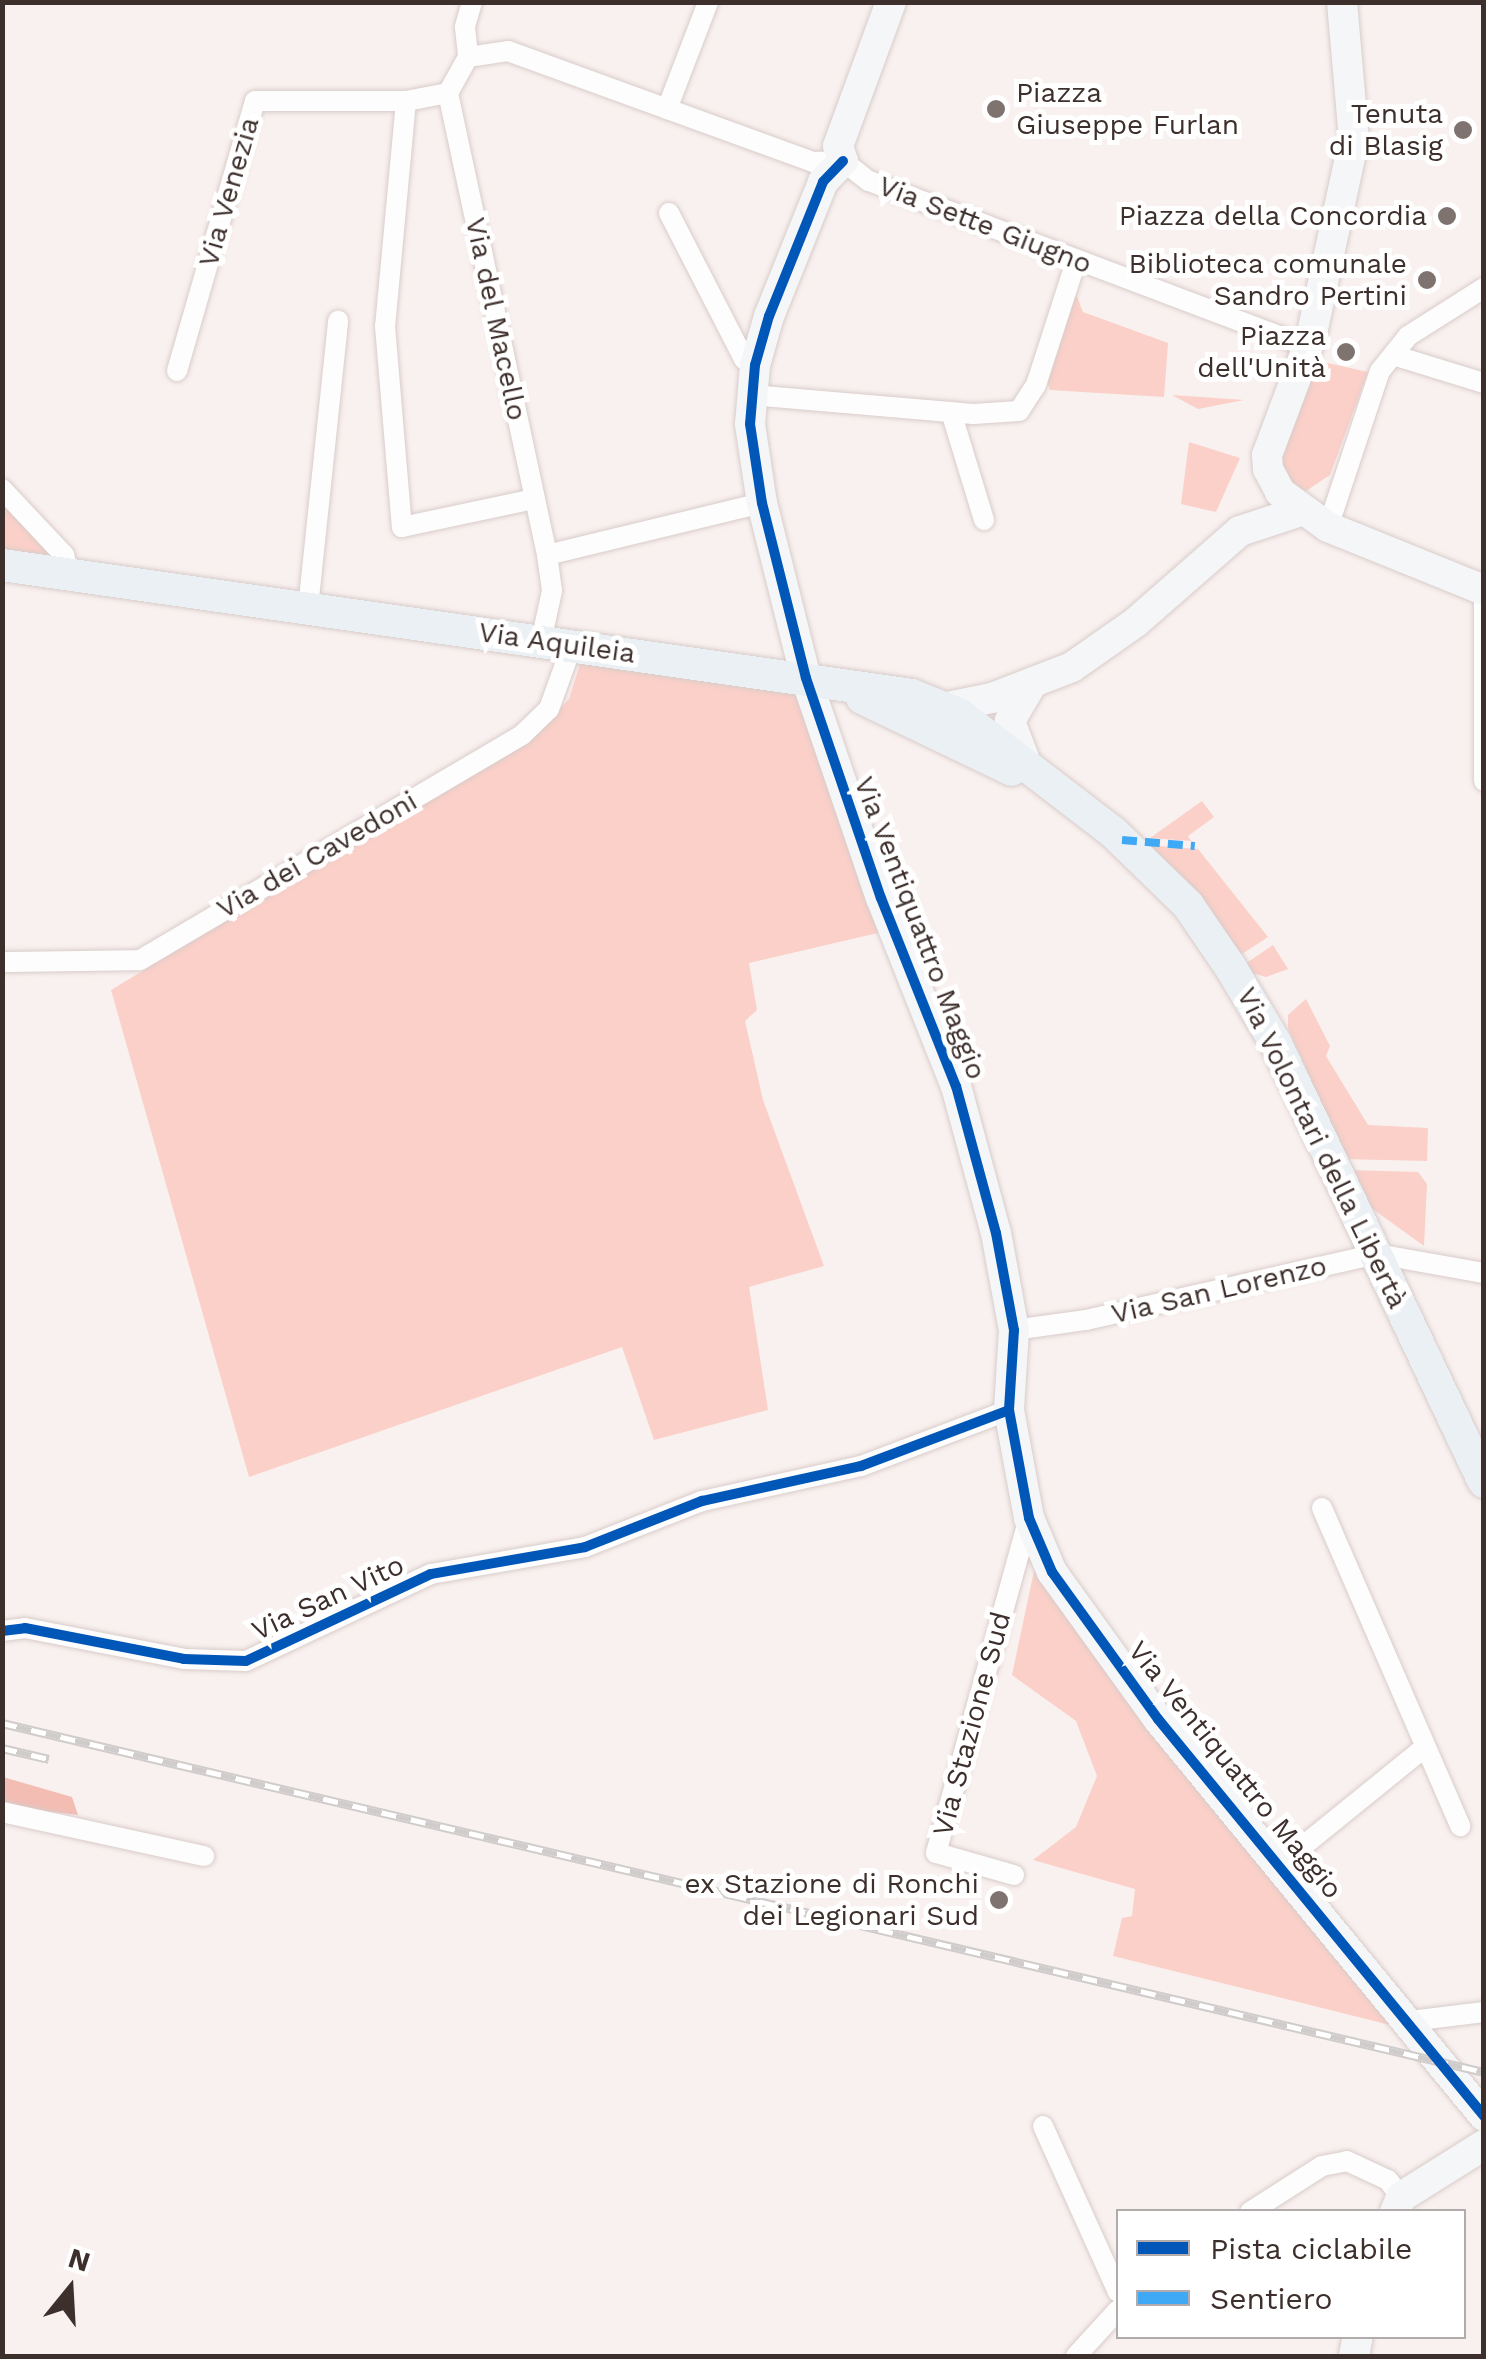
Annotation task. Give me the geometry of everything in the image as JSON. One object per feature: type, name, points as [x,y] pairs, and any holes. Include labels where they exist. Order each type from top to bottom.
[{"type":"main road","name":"Via Aquileia","points":[[2,565],[806,678]]},
{"type":"main road","points":[[806,678],[856,696],[1018,773],[1117,836]]},
{"type":"main road","points":[[806,678],[912,694],[947,708],[1024,758],[1117,836]]},
{"type":"main road","name":"Via Volontari della Libertà","points":[[1117,836],[1188,905],[1240,980],[1377,1254],[1484,1482]]},
{"type":"street","points":[[448,92],[468,57],[465,27],[472,2]]},
{"type":"street","points":[[667,110],[708,2]]},
{"type":"street","points":[[753,380],[823,182],[843,161],[838,146],[892,2]]},
{"type":"street","points":[[1342,2],[1354,140],[1311,338],[1304,346],[1267,455],[1274,485],[1301,511],[1328,527],[1481,584],[1484,781]]},
{"type":"street","name":"Via Sette Giugno","points":[[468,57],[508,51],[813,162],[843,161],[869,181],[1304,346]]},
{"type":"street","name":"Via Venezia","points":[[177,370],[255,102],[406,102],[448,92]]},
{"type":"street","name":"Via del Macello","points":[[448,92],[546,555],[556,643]]},
{"type":"street","points":[[406,102],[385,326],[402,528],[534,499]]},
{"type":"street","points":[[669,213],[753,380]]},
{"type":"street","points":[[753,380],[951,412],[1000,415],[1025,407],[1072,286],[1076,261]]},
{"type":"street","points":[[1328,527],[1338,487],[1380,371],[1396,356],[1408,336],[1484,288]]},
{"type":"street","points":[[308,608],[338,321]]},
{"type":"street","points":[[1396,356],[1484,382]]},
{"type":"street","name":"Via Ventiquattro Maggio","points":[[753,380],[762,502],[806,678],[881,898],[956,1086],[996,1232],[1014,1330],[1010,1410],[1029,1518],[1052,1572],[1158,1719],[1282,1863],[1484,2116]]},
{"type":"street","points":[[951,412],[984,520]]},
{"type":"street","points":[[856,696],[947,708],[1072,666],[1136,622],[1240,531],[1301,511],[1338,487]]},
{"type":"street","points":[[2,489],[64,555],[53,571]]},
{"type":"street","points":[[546,555],[762,502]]},
{"type":"street","name":"Via dei Cavedoni","points":[[2,962],[140,960],[522,735],[549,709],[556,643]]},
{"type":"street","points":[[1024,758],[1010,721],[1033,682]]},
{"type":"street","name":"Via San Lorenzo","points":[[1014,1330],[1086,1320],[1377,1254],[1484,1273]]},
{"type":"street","name":"Via San Vito","points":[[2,1631],[25,1628],[184,1659],[246,1661],[432,1574],[585,1548],[702,1500],[861,1466],[1010,1410]]},
{"type":"street","points":[[1322,1508],[1460,1826]]},
{"type":"street","name":"Via Stazione Sud","points":[[1014,1875],[936,1853],[1029,1518]]},
{"type":"street","points":[[1282,1863],[1424,1748]]},
{"type":"street","points":[[2,1812],[204,1856]]},
{"type":"street","points":[[1410,2021],[1484,2012]]},
{"type":"street","points":[[1042,2126],[1116,2288]]},
{"type":"street","points":[[1255,2209],[1322,2166],[1347,2161],[1388,2180],[1398,2204],[1484,2145]]},
{"type":"street","points":[[1076,2356],[1116,2312]]},
{"type":"shaded area","points":[[1076,294],[1083,312],[1168,343],[1164,397],[1050,390],[1045,374]]},
{"type":"shaded area","points":[[1314,360],[1368,372],[1330,475],[1306,491],[1294,489],[1278,455]]},
{"type":"shaded area","points":[[1172,395],[1244,400],[1198,409]]},
{"type":"shaded area","points":[[1189,442],[1240,458],[1216,512],[1181,504]]},
{"type":"shaded area","points":[[3,500],[47,549],[49,558],[3,552]]},
{"type":"shaded area","points":[[581,661],[794,690],[882,932],[749,963],[757,1010],[745,1021],[763,1100],[824,1266],[749,1287],[768,1410],[654,1440],[622,1347],[249,1477],[111,990],[536,734],[569,699]]},
{"type":"shaded area","points":[[1202,801],[1214,817],[1188,836],[1191,841],[1150,838]]},
{"type":"shaded area","points":[[1146,845],[1198,849],[1268,937],[1242,954]]},
{"type":"shaded area","points":[[1273,945],[1288,969],[1266,977],[1252,973],[1245,964]]},
{"type":"shaded area","points":[[1306,999],[1330,1046],[1326,1056],[1368,1125],[1428,1128],[1427,1161],[1342,1159],[1304,1085],[1305,1066],[1288,1028],[1288,1015]]},
{"type":"shaded area","points":[[1348,1170],[1418,1172],[1427,1184],[1424,1246],[1363,1202]]},
{"type":"shaded area","points":[[1034,1571],[1205,1790],[1410,2041],[1390,2025],[1113,1956],[1122,1918],[1132,1916],[1135,1889],[1033,1860],[1076,1827],[1097,1776],[1076,1721],[1012,1675]]},
{"type":"shaded area","points":[[3,1777],[72,1797],[78,1815],[3,1806]]},
{"type":"railway","points":[[2,1723],[1484,2072]]},
{"type":"railway","points":[[2,1748],[49,1759]]},
{"type":"marked path","points":[[1122,840],[1195,846]]},
{"type":"cycle path","points":[[843,161],[823,182],[769,316],[755,365],[750,424],[762,503],[806,678],[881,898],[956,1086],[996,1233],[1014,1330],[1009,1410],[1029,1518],[1052,1572],[1158,1719],[1484,2116]]},
{"type":"cycle path","points":[[2,1631],[25,1628],[184,1659],[246,1661],[431,1574],[585,1547],[702,1501],[861,1466],[1009,1410]]},
{"type":"place","name":"Piazza Giuseppe Furlan","points":[[996,109]]},
{"type":"place","name":"Tenuta di Blasig","points":[[1463,130]]},
{"type":"place","name":"Piazza della Concordia","points":[[1447,216]]},
{"type":"place","name":"Biblioteca comunale Sandro Pertini","points":[[1427,280]]},
{"type":"place","name":"Piazza dell'Unità","points":[[1346,352]]},
{"type":"place","name":"ex Stazione di Ronchi dei Legionari Sud","points":[[999,1900]]}]
